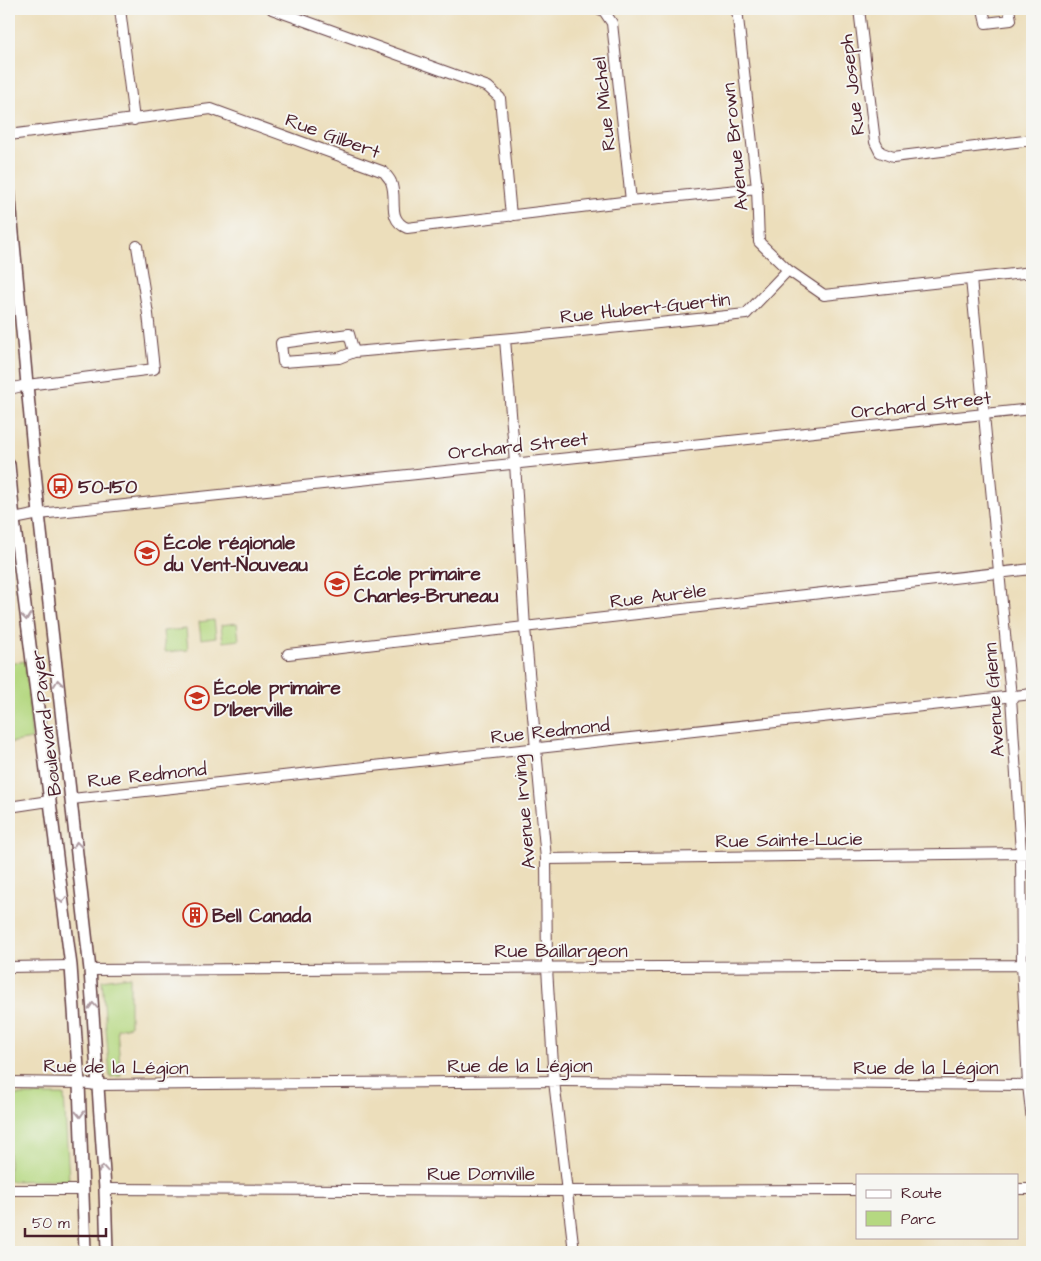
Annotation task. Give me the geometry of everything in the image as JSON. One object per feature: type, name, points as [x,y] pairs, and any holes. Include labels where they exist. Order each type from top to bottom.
[{"type":"street","points":[[120,9],[134,120]]},
{"type":"street","points":[[272,9],[488,86],[500,98],[511,216]]},
{"type":"street","name":"Rue Michel","points":[[599,9],[604,11],[612,23],[631,201]]},
{"type":"street","name":"Avenue Brown","points":[[737,9],[757,188],[759,242],[788,270]]},
{"type":"street","name":"Rue Joseph","points":[[859,9],[875,142],[880,152],[893,157],[1032,140]]},
{"type":"street","points":[[983,9],[986,23],[1011,20],[1009,9]]},
{"type":"street","name":"Rue Gilbert","points":[[9,135],[211,109],[384,172],[391,181],[395,217],[399,224],[408,228],[757,188]]},
{"type":"street","name":"Boulevard Payer","points":[[9,190],[38,514],[90,970],[105,1189],[107,1252]]},
{"type":"street","points":[[9,389],[27,385],[154,369],[138,246]]},
{"type":"street","points":[[788,270],[824,295],[1032,272]]},
{"type":"street","name":"Rue Hubert-Guertin","points":[[354,352],[349,334],[281,343],[283,362],[339,358],[354,352],[505,339],[746,314],[788,270]]},
{"type":"street","name":"Avenue Glenn","points":[[971,279],[1012,697],[1027,965],[1032,1120]]},
{"type":"street","name":"Avenue Irving","points":[[505,339],[525,628],[546,859],[546,968],[554,1082],[574,1252]]},
{"type":"street","name":"Orchard Street","points":[[11,520],[38,514],[1032,409]]},
{"type":"street","name":"Boulevard Payer","points":[[9,464],[11,520],[71,966],[85,1252]]},
{"type":"street","name":"Rue Aurèle","points":[[288,654],[1032,569]]},
{"type":"street","name":"Rue Redmond","points":[[72,800],[1032,694]]},
{"type":"street","points":[[9,807],[49,801]]},
{"type":"street","name":"Rue Sainte-Lucie","points":[[546,859],[1032,853]]},
{"type":"street","name":"Rue Baillargeon","points":[[90,970],[1027,965]]},
{"type":"street","points":[[9,967],[71,966]]},
{"type":"street","name":"Rue de la Légion","points":[[9,1082],[78,1082],[98,1085],[554,1082],[1030,1085]]},
{"type":"street","name":"Rue Domville","points":[[105,1189],[856,1190]]},
{"type":"street","points":[[1018,1189],[1032,1189]]},
{"type":"street","points":[[9,1190],[82,1190]]},
{"type":"green space","points":[[214,620],[216,637],[201,639],[199,622]]},
{"type":"green space","points":[[237,623],[239,640],[223,642],[221,625]]},
{"type":"green space","points":[[186,629],[188,650],[165,652],[163,631]]},
{"type":"green space","points":[[25,661],[32,739],[9,743],[9,664]]},
{"type":"green space","points":[[130,976],[130,1026],[117,1029],[121,1076],[110,1077],[102,980]]},
{"type":"green space","points":[[9,1095],[64,1095],[69,1180],[9,1181]]},
{"type":"place","name":"50-150","points":[[60,486]]},
{"type":"place","name":"École régionale du Vent-Nouveau","points":[[147,553]]},
{"type":"place","name":"École primaire Charles-Bruneau","points":[[337,584]]},
{"type":"place","name":"École primaire D'Iberville","points":[[197,698]]},
{"type":"place","name":"Bell Canada","points":[[195,915]]}]
